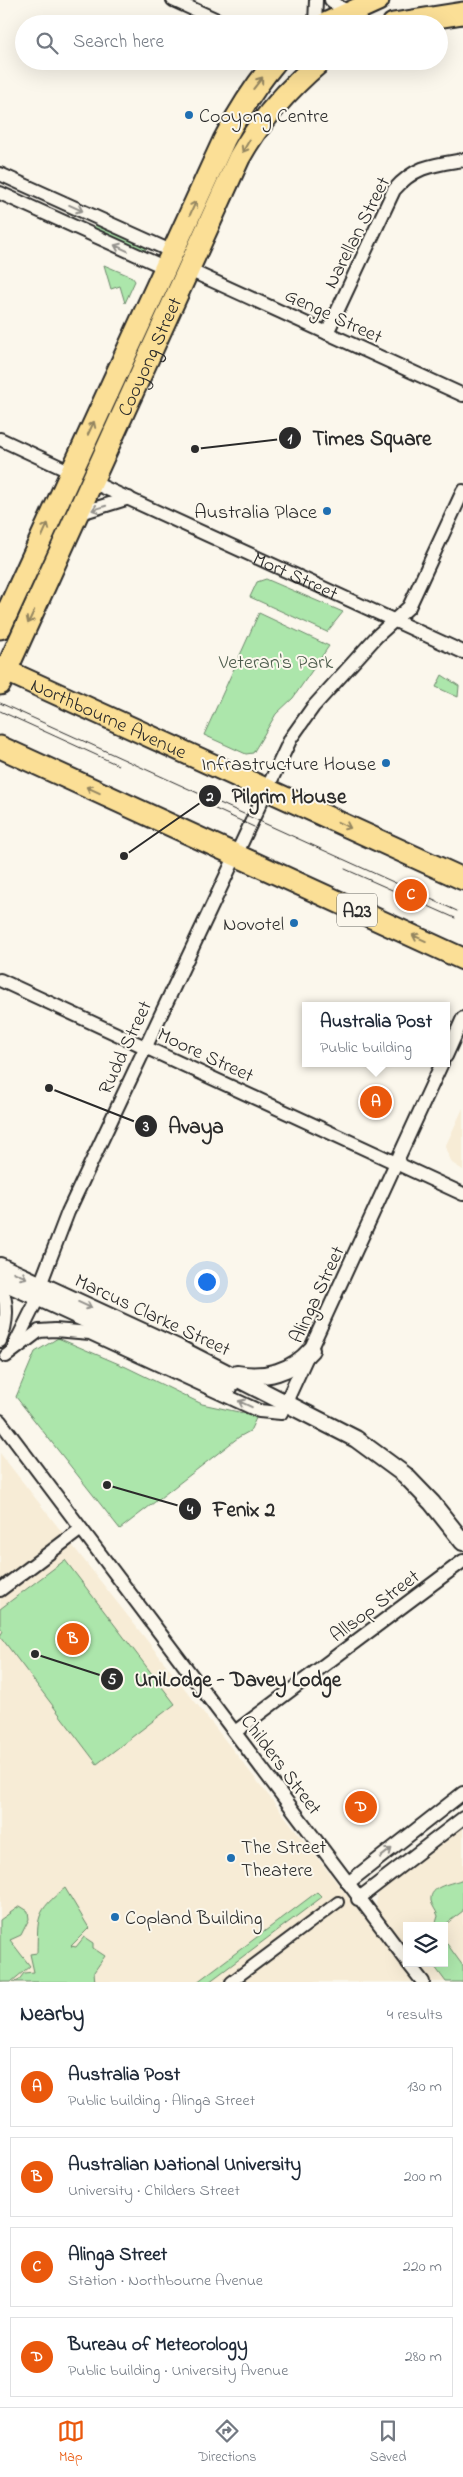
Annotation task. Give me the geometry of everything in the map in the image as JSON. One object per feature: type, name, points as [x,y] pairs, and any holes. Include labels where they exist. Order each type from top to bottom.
[{"type":"main road","points":[[343,15],[378,0]]},
{"type":"main road","points":[[448,15],[463,13]]},
{"type":"main road","name":"Cooyong Street","points":[[0,628],[104,398],[237,114],[258,82],[269,70]]},
{"type":"main road","points":[[274,106],[280,94],[283,74],[281,70]]},
{"type":"main road","name":"Cooyong Street","points":[[2,674],[73,524],[239,158],[261,122],[274,106],[311,70]]},
{"type":"main road","points":[[170,260],[189,270]]},
{"type":"main road","points":[[104,398],[126,408]]},
{"type":"main road","name":"Mort Street","points":[[71,472],[92,482]]},
{"type":"main road","name":"Northbourne Avenue","points":[[2,674],[267,790],[463,879]]},
{"type":"main road","name":"A23","points":[[0,747],[463,958]]},
{"type":"street","points":[[173,0],[206,15]]},
{"type":"street","points":[[316,0],[316,15]]},
{"type":"street","points":[[331,0],[341,8],[351,11]]},
{"type":"street","name":"Narellan Street","points":[[327,333],[394,190],[405,177],[425,166],[463,160]]},
{"type":"street","points":[[0,174],[52,197],[170,260]]},
{"type":"street","points":[[0,193],[45,213],[170,260]]},
{"type":"street","points":[[45,213],[52,197]]},
{"type":"street","name":"Genge Street","points":[[189,270],[463,395]]},
{"type":"street","name":"Mort Street","points":[[0,439],[71,472]]},
{"type":"street","name":"Mort Street","points":[[92,482],[463,652]]},
{"type":"street","name":"Rudd Street","points":[[2,1360],[20,1336],[68,1212],[291,738],[306,715],[392,621],[409,607],[463,491]]},
{"type":"street","points":[[73,524],[84,512],[129,498]]},
{"type":"street","name":"Moore Street","points":[[0,980],[463,1194]]},
{"type":"street","points":[[450,1047],[463,1018]]},
{"type":"street","name":"Alinga Street","points":[[286,1404],[440,1067]]},
{"type":"street","name":"Marcus Clarke Street","points":[[0,1266],[39,1291],[264,1401],[286,1404]]},
{"type":"street","name":"Marcus Clarke Street","points":[[0,1280],[39,1291],[178,1348],[268,1392],[286,1404],[356,1439],[386,1459],[420,1489],[463,1542]]},
{"type":"street","points":[[0,1286],[6,1306],[5,1324],[0,1341]]},
{"type":"street","points":[[2,1360],[34,1334],[55,1330],[84,1332],[96,1335],[260,1411],[282,1413],[286,1404]]},
{"type":"street","points":[[223,1370],[251,1376],[286,1370],[303,1359],[311,1350]]},
{"type":"street","name":"Childers Street","points":[[1,1421],[348,1883],[358,1899],[403,1956]]},
{"type":"street","points":[[0,1590],[81,1529]]},
{"type":"street","name":"Allsop Street","points":[[235,1732],[463,1561]]},
{"type":"street","points":[[348,1883],[463,1793]]},
{"type":"street","points":[[358,1899],[463,1818]]},
{"type":"street","points":[[231,1982],[338,1902]]},
{"type":"street","name":"Childers Street","points":[[412,1967],[423,1982]]},
{"type":"shaded area","points":[[463,1108],[463,1170],[452,1163],[445,1147]]},
{"type":"shaded area","points":[[0,1453],[367,1921],[378,1914],[376,1903],[379,1890],[463,1825],[463,1982],[0,1982]]},
{"type":"green space","points":[[96,222],[147,246],[143,255],[92,231]]},
{"type":"green space","points":[[104,265],[132,277],[135,281],[125,303],[120,286],[111,289]]},
{"type":"green space","points":[[266,579],[343,612],[327,632],[250,597],[257,582]]},
{"type":"green space","name":"Veteran's Park","points":[[259,613],[329,646],[293,698],[276,714],[253,753],[246,754],[204,735]]},
{"type":"green space","points":[[442,675],[459,686],[458,697],[436,687]]},
{"type":"green space","points":[[58,1338],[126,1367],[202,1404],[257,1416],[250,1431],[239,1437],[120,1529],[16,1397],[35,1352]]},
{"type":"green space","points":[[65,1560],[175,1704],[97,1764],[0,1636],[3,1631],[0,1627],[0,1609]]},
{"type":"green space","points":[[463,1879],[463,1911],[448,1922],[436,1922],[438,1916],[431,1901],[431,1896],[442,1886]]},
{"type":"green space","points":[[65,1888],[89,1928],[71,1946],[76,1947],[84,1937],[93,1943],[93,1948],[105,1956],[94,1972],[95,1982],[13,1982],[18,1981],[24,1973],[34,1972],[30,1954],[37,1953],[40,1916],[48,1903]]},
{"type":"green space","points":[[317,1892],[322,1897],[209,1982],[197,1982]]},
{"type":"green space","points":[[20,1906],[28,1911],[29,1919],[21,1935],[10,1940],[30,1966],[11,1982],[0,1982],[0,1920]]},
{"type":"green space","points":[[448,1945],[463,1966],[463,1982],[446,1982],[435,1967],[448,1967]]},
{"type":"tram line","points":[[0,703],[457,911]]},
{"type":"tram line","points":[[0,711],[118,765]]},
{"type":"tram line","points":[[209,806],[254,827]]},
{"type":"tram line","points":[[345,869],[455,918]]},
{"type":"place","name":"Cooyong Centre","points":[[189,115]]},
{"type":"place","name":"Times Square","points":[[195,449]]},
{"type":"place","name":"Australia Place","points":[[327,511]]},
{"type":"place","name":"Infrastructure House","points":[[386,763]]},
{"type":"place","name":"Pilgrim House","points":[[124,856]]},
{"type":"place","name":"Alinga Street","points":[[411,895]]},
{"type":"place","name":"Novotel","points":[[294,923]]},
{"type":"place","name":"Avaya","points":[[49,1088]]},
{"type":"place","name":"Australia Post","points":[[376,1102]]},
{"type":"place","name":"Fenix 2","points":[[107,1485]]},
{"type":"place","name":"Australian National University","points":[[73,1639]]},
{"type":"place","name":"UniLodge - Davey Lodge","points":[[35,1654]]},
{"type":"place","name":"Bureau of Meteorology","points":[[361,1807]]},
{"type":"place","name":"The Street Theatere","points":[[231,1858]]},
{"type":"place","name":"Copland Building","points":[[115,1917]]}]
